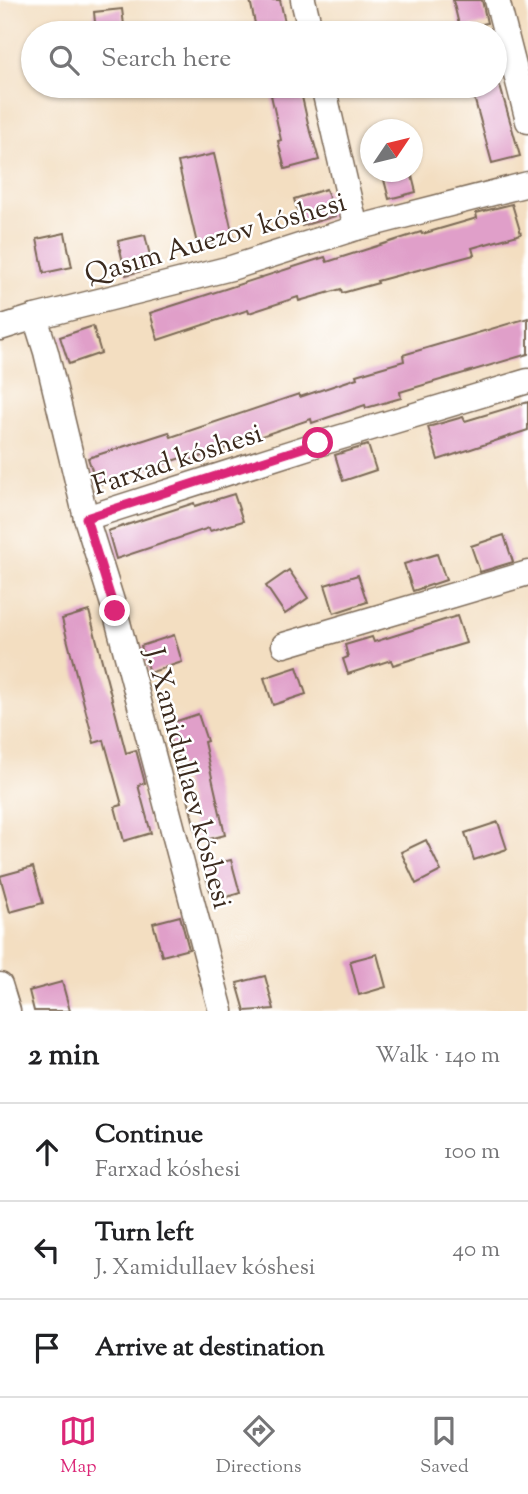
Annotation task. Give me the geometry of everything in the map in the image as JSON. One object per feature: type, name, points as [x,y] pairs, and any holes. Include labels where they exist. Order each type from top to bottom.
[{"type":"street","points":[[303,0],[308,21]]},
{"type":"street","points":[[497,0],[502,21]]},
{"type":"street","points":[[507,39],[528,121]]},
{"type":"street","points":[[326,98],[356,228]]},
{"type":"street","name":"Qasım Auezov kóshesi","points":[[0,328],[231,268],[356,228],[528,184]]},
{"type":"street","name":"J. Xamidullaev kóshesi","points":[[34,317],[46,352],[86,518],[115,611],[221,1011]]},
{"type":"street","name":"Farxad kóshesi","points":[[86,518],[318,443],[528,381]]},
{"type":"street","points":[[284,645],[528,572]]},
{"type":"street","points":[[0,985],[8,1011]]},
{"type":"building","points":[[250,0],[280,0],[285,21],[254,21]]},
{"type":"building","points":[[453,0],[482,0],[487,21],[458,21]]},
{"type":"building","points":[[122,9],[124,21],[95,21],[94,12]]},
{"type":"building","points":[[272,98],[302,98],[319,160],[285,169],[278,141],[281,140]]},
{"type":"building","points":[[474,98],[503,98],[520,156],[492,163]]},
{"type":"building","points":[[214,154],[234,240],[198,248],[178,162]]},
{"type":"building","points":[[385,182],[414,182],[416,192],[389,199]]},
{"type":"building","points":[[326,189],[335,216],[302,226],[294,199]]},
{"type":"building","points":[[512,204],[521,234],[472,248],[474,255],[342,293],[341,289],[299,301],[298,297],[249,313],[248,310],[158,340],[150,313],[325,257],[327,262],[421,232],[422,234],[477,218],[476,213]]},
{"type":"building","points":[[65,233],[72,267],[44,273],[37,239]]},
{"type":"building","points":[[145,235],[153,268],[126,275],[118,241]]},
{"type":"building","points":[[528,318],[528,354],[400,392],[401,398],[366,408],[365,405],[312,423],[311,419],[188,461],[187,456],[97,485],[88,458],[169,432],[171,437],[299,394],[300,397],[357,378],[356,375],[404,361],[403,355]]},
{"type":"building","points":[[93,326],[101,353],[69,364],[60,337]]},
{"type":"building","points":[[528,402],[528,430],[438,460],[428,427],[463,417],[465,421]]},
{"type":"building","points":[[368,445],[376,470],[343,481],[335,455]]},
{"type":"building","points":[[234,494],[243,521],[210,531],[209,528],[116,559],[108,531],[194,503],[195,506]]},
{"type":"building","points":[[504,535],[513,562],[480,572],[471,546]]},
{"type":"building","points":[[437,554],[446,580],[413,591],[404,564]]},
{"type":"building","points":[[289,570],[308,598],[285,614],[266,586]]},
{"type":"building","points":[[358,575],[367,602],[334,613],[325,585]]},
{"type":"building","points":[[89,611],[126,753],[136,750],[145,783],[138,785],[151,833],[124,841],[115,807],[122,805],[104,740],[94,743],[62,619]]},
{"type":"building","points":[[457,616],[466,643],[393,665],[391,660],[348,674],[343,659],[348,657],[345,645],[372,637],[374,642]]},
{"type":"building","points":[[174,635],[182,662],[149,673],[141,646]]},
{"type":"building","points":[[297,667],[306,694],[273,705],[264,678]]},
{"type":"building","points":[[198,714],[207,741],[204,742],[225,835],[198,842],[177,751],[174,752],[165,725]]},
{"type":"building","points":[[498,822],[507,849],[474,860],[465,833]]},
{"type":"building","points":[[426,840],[441,871],[416,884],[401,852]]},
{"type":"building","points":[[231,860],[240,893],[213,901],[203,867]]},
{"type":"building","points":[[33,867],[43,903],[10,912],[0,876]]},
{"type":"building","points":[[180,916],[189,949],[162,956],[153,923]]},
{"type":"building","points":[[377,954],[386,987],[359,995],[350,961]]},
{"type":"building","points":[[265,976],[274,1009],[245,1011],[237,983]]},
{"type":"building","points":[[62,982],[70,1011],[34,1011],[29,991]]},
{"type":"route","points":[[115,611],[86,518],[318,443]]}]
